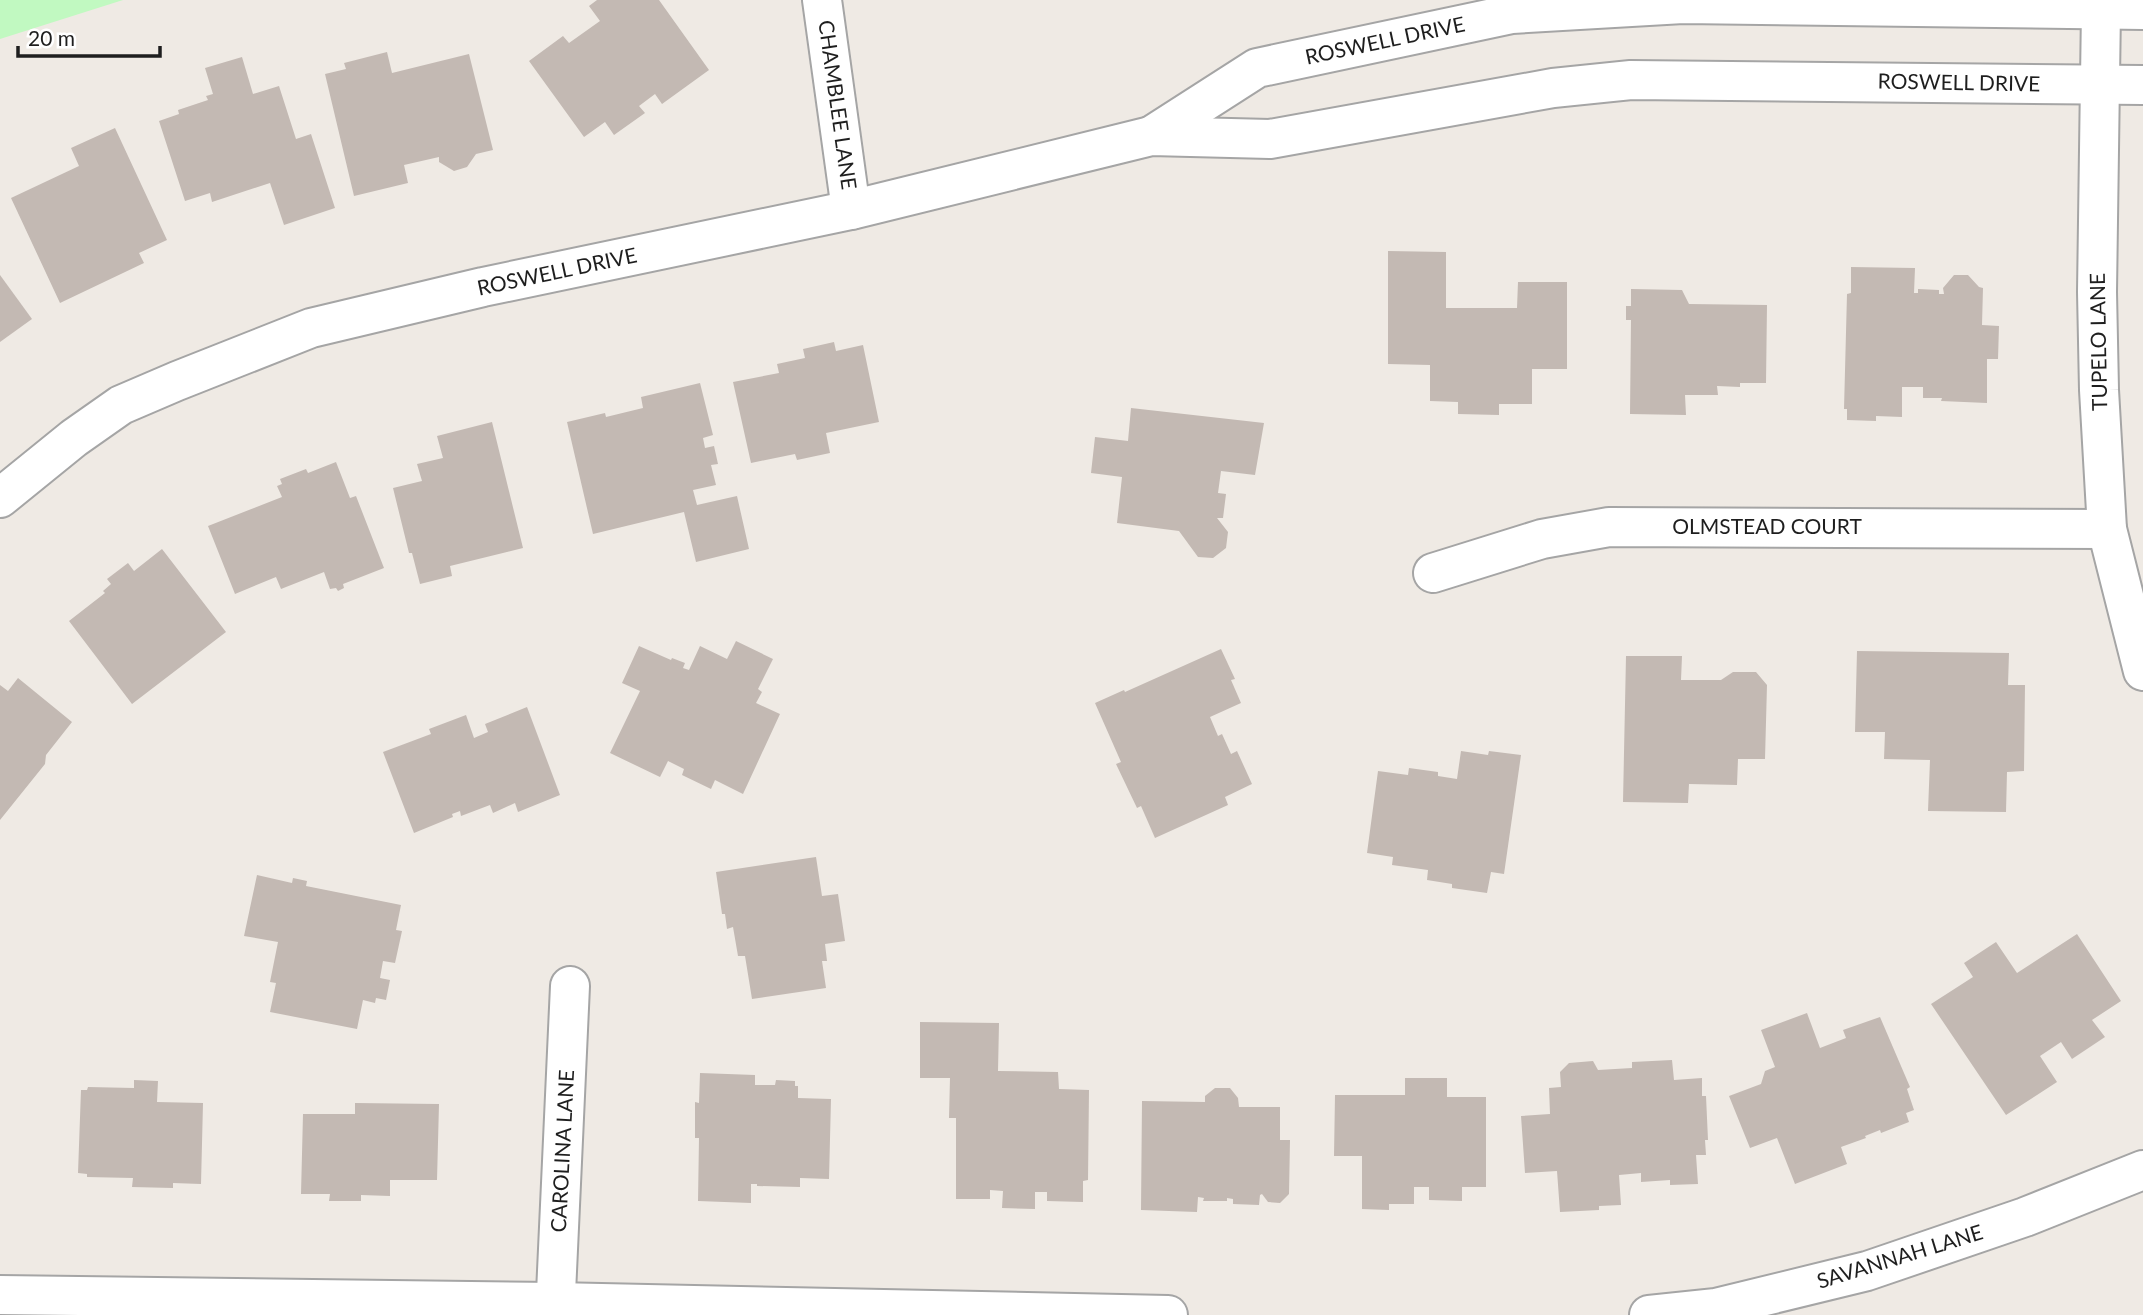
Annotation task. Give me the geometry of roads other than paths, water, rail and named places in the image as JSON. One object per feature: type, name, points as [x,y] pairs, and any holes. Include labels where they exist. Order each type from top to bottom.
[{"type":"street","name":"CHAMBLEE LANE","points":[[822,0],[852,210]]},
{"type":"street","name":"ROSWELL DRIVE","points":[[1151,136],[1257,68],[1512,14],[1683,4],[2143,10]]},
{"type":"street","name":"TUPELO LANE","points":[[2101,9],[2097,304],[2107,528],[2143,671]]},
{"type":"street","name":"ROSWELL DRIVE","points":[[0,498],[74,438],[121,405],[312,328],[483,287],[852,210],[1151,136],[1270,139],[1553,88],[1631,80],[2143,85]]},
{"type":"street","name":"OLMSTEAD COURT","points":[[1433,573],[1542,539],[1609,527],[2107,528]]},
{"type":"street","name":"CAROLINA LANE","points":[[555,1309],[570,986]]},
{"type":"street","name":"SAVANNAH LANE","points":[[1649,1315],[1716,1308],[1867,1271],[2025,1217],[2143,1170]]},
{"type":"street","points":[[0,1295],[555,1309],[1168,1315]]}]
